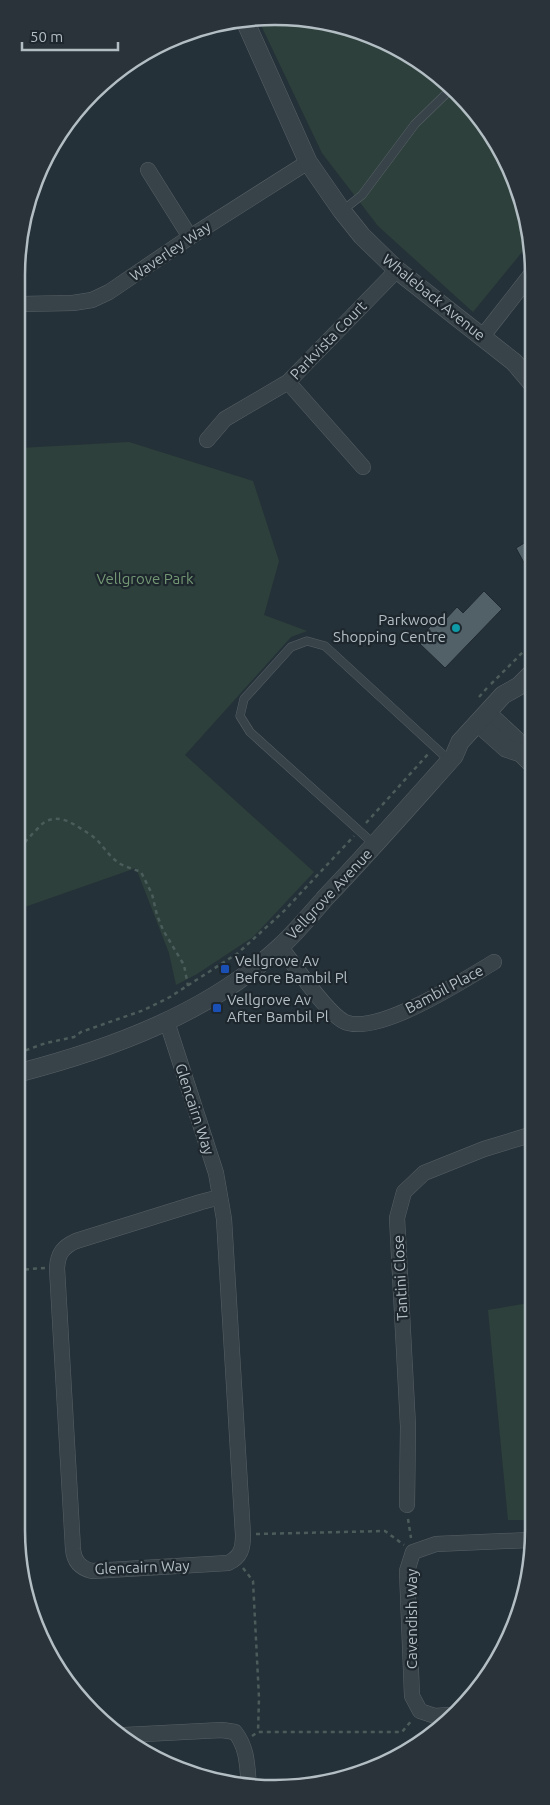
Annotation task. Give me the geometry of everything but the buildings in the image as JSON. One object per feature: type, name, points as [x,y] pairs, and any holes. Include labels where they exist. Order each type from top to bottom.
[{"type":"street","name":"Whaleback Avenue","points":[[248,27],[308,162],[342,211],[362,236],[397,270],[514,362],[525,375]]},
{"type":"street","name":"Waverley Way","points":[[25,304],[74,303],[92,300],[108,292],[308,162]]},
{"type":"street","points":[[148,170],[190,237]]},
{"type":"street","name":"Parkvista Court","points":[[207,440],[224,419],[288,382],[397,270]]},
{"type":"street","points":[[482,336],[525,282]]},
{"type":"street","points":[[288,382],[363,467]]},
{"type":"street","name":"Vellgrove Avenue","points":[[25,1071],[108,1046],[167,1022],[240,978],[280,946],[375,845],[452,759],[460,742],[503,696],[525,680]]},
{"type":"street","points":[[485,717],[516,740],[525,756]]},
{"type":"street","name":"Bambil Place","points":[[280,946],[330,1011],[345,1022],[362,1025],[404,1012],[425,1002],[494,962]]},
{"type":"street","name":"Glencairn Way","points":[[167,1022],[216,1173],[224,1219],[243,1535],[242,1548],[236,1559],[228,1563],[92,1571],[82,1567],[75,1560],[72,1548],[58,1258],[67,1246],[76,1241],[220,1197]]},
{"type":"street","name":"Tantini Close","points":[[407,1505],[408,1426],[397,1218],[404,1192],[424,1172],[484,1149],[525,1137]]},
{"type":"street","name":"Cavendish Way","points":[[420,1711],[412,1696],[407,1571],[413,1552],[436,1544],[524,1540]]},
{"type":"street","points":[[420,1711],[435,1716],[443,1715]]},
{"type":"street","points":[[132,1735],[222,1730],[235,1732],[242,1741],[246,1752],[248,1778]]},
{"type":"lane","points":[[342,211],[362,195],[414,124],[446,93]]},
{"type":"lane","points":[[375,845],[250,732],[240,716],[244,699],[291,647],[307,640],[324,646],[435,747],[452,759]]},
{"type":"path","points":[[485,717],[525,654]]},
{"type":"path","points":[[25,1050],[46,1043],[74,1037],[80,1032],[144,1010],[188,986],[238,953],[283,912],[435,747]]},
{"type":"path","points":[[25,842],[49,819],[60,818],[71,822],[97,840],[120,864],[141,872],[152,894],[163,930],[184,965],[188,986]]},
{"type":"path","points":[[25,1270],[57,1268]]},
{"type":"path","points":[[407,1505],[413,1552]]},
{"type":"path","points":[[243,1535],[386,1531],[413,1552]]},
{"type":"path","points":[[236,1559],[253,1581],[259,1698],[258,1732],[402,1732],[420,1711]]},
{"type":"green space","points":[[261,26],[308,27],[355,38],[400,58],[440,87],[463,110],[492,150],[512,195],[520,226],[523,250],[473,312],[378,226],[322,153]]},
{"type":"green space","name":"Vellgrove Park","points":[[129,442],[253,481],[279,561],[264,615],[307,631],[291,637],[185,755],[314,872],[253,937],[197,974],[176,985],[169,953],[136,868],[25,907],[25,448]]},
{"type":"green space","points":[[525,1304],[525,1520],[508,1520],[488,1310]]},
{"type":"place","name":"Parkwood Shopping Centre","points":[[456,628]]},
{"type":"place","name":"Vellgrove Av Before Bambil Pl","points":[[225,969]]},
{"type":"place","name":"Vellgrove Av After Bambil Pl","points":[[217,1008]]}]
